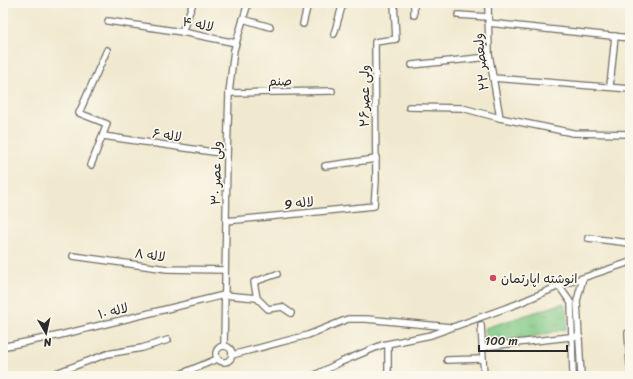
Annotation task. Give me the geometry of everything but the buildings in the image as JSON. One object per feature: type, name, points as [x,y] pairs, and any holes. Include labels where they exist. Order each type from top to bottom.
[{"type":"street","points":[[182,32],[193,3]]},
{"type":"street","name":"ولی عصر ۳۰","points":[[224,346],[229,93],[234,50],[248,3]]},
{"type":"street","points":[[303,24],[308,3]]},
{"type":"street","points":[[334,34],[343,3]]},
{"type":"street","name":"ولی عصر۲۶","points":[[374,206],[376,181],[375,42],[396,39],[394,3]]},
{"type":"street","points":[[414,3],[414,15]]},
{"type":"street","name":"ولیعصر ۲۲","points":[[488,3],[489,57],[500,118]]},
{"type":"street","points":[[458,15],[630,38]]},
{"type":"street","points":[[243,19],[270,27]]},
{"type":"street","name":"لاله ۴","points":[[108,21],[182,32],[236,43]]},
{"type":"street","points":[[610,86],[615,36]]},
{"type":"street","points":[[92,165],[107,124],[78,113],[107,50]]},
{"type":"street","points":[[412,65],[489,57]]},
{"type":"street","points":[[493,78],[610,86],[630,89]]},
{"type":"street","name":"صنم","points":[[229,93],[332,91]]},
{"type":"street","points":[[409,107],[462,108],[500,118],[573,133],[630,134]]},
{"type":"street","name":"لاله ۶","points":[[103,136],[227,154]]},
{"type":"street","points":[[325,166],[376,159]]},
{"type":"street","name":"لاله 9","points":[[226,221],[374,206]]},
{"type":"street","points":[[588,238],[630,243]]},
{"type":"street","name":"لاله ۸","points":[[73,256],[167,269],[225,270]]},
{"type":"street","points":[[313,376],[341,362],[388,344],[431,335],[452,328],[517,304],[559,286],[630,262]]},
{"type":"street","points":[[278,274],[254,282],[257,298],[268,309],[282,307],[291,313]]},
{"type":"street","points":[[581,376],[577,301],[583,278]]},
{"type":"street","points":[[559,286],[571,303],[573,376]]},
{"type":"street","name":"لاله ۱۰","points":[[6,346],[56,336],[224,295],[257,298]]},
{"type":"street","points":[[232,355],[308,335],[348,319],[366,319],[452,328]]},
{"type":"street","points":[[480,325],[484,376]]},
{"type":"street","points":[[628,333],[630,365]]},
{"type":"street","points":[[483,348],[579,336]]},
{"type":"street","points":[[49,376],[107,354],[142,348],[168,340]]},
{"type":"street","points":[[388,344],[388,376],[392,376]]},
{"type":"street","points":[[176,376],[217,359],[225,362],[230,360],[232,355],[231,350],[224,346],[217,349],[217,359]]},
{"type":"street","points":[[448,360],[482,359]]},
{"type":"street","points":[[49,376],[56,376]]},
{"type":"green space","points":[[564,303],[567,319],[566,329],[524,339],[491,343],[485,340],[485,328]]},
{"type":"place","name":"انوشته اپارتمان","points":[[493,278]]}]
